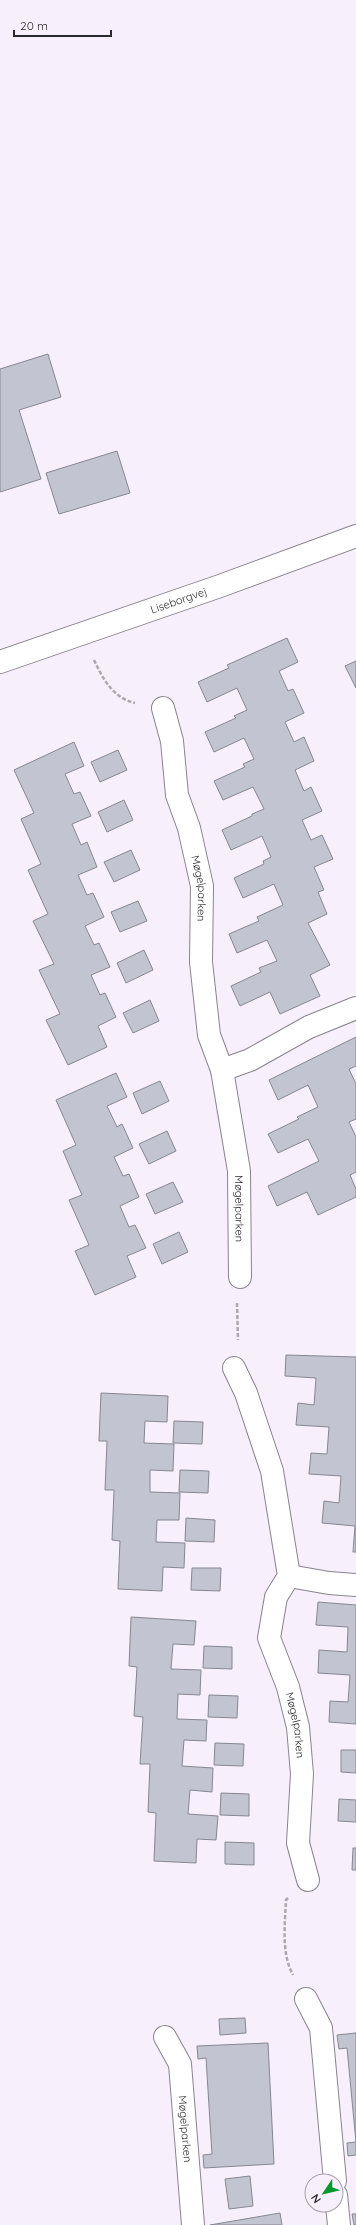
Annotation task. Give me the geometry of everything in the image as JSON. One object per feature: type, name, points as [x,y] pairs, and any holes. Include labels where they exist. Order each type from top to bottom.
[{"type":"street","name":"Liseborgvej","points":[[0,662],[220,586],[356,536]]},
{"type":"street","name":"Møgelparken","points":[[163,708],[172,741],[177,795],[189,828],[202,886],[201,962],[209,1035],[222,1070],[239,1171],[240,1277]]},
{"type":"street","points":[[222,1070],[250,1060],[309,1027],[356,1008]]},
{"type":"street","points":[[234,1368],[246,1393],[272,1471],[289,1576],[329,1583],[356,1585]]},
{"type":"street","name":"Møgelparken","points":[[289,1576],[276,1597],[269,1638],[288,1687],[298,1727],[302,1774],[298,1843],[308,1880]]},
{"type":"street","points":[[306,1999],[321,2028],[334,2173]]},
{"type":"street","name":"Møgelparken","points":[[165,2037],[180,2064],[193,2225]]},
{"type":"street","points":[[338,2213],[339,2225]]},
{"type":"path","points":[[81,634],[106,684],[126,701],[163,708]]},
{"type":"path","points":[[234,1368],[239,1334],[236,1299],[240,1277]]},
{"type":"path","points":[[306,1999],[289,1968],[285,1942],[286,1900],[308,1880]]},
{"type":"building","points":[[48,354],[61,397],[19,410],[41,479],[0,492],[0,369]]},
{"type":"building","points":[[117,451],[130,493],[59,514],[46,473]]},
{"type":"building","points":[[287,638],[298,662],[279,671],[288,691],[293,689],[304,713],[285,722],[294,742],[304,737],[314,761],[295,770],[304,791],[311,787],[322,811],[302,820],[311,840],[322,835],[333,859],[314,867],[324,890],[318,892],[327,914],[308,923],[330,965],[310,975],[320,996],[280,1014],[270,992],[240,1006],[231,986],[261,972],[259,968],[277,961],[267,940],[237,953],[229,934],[259,921],[257,917],[283,905],[274,884],[243,898],[234,878],[264,864],[263,861],[271,857],[262,836],[231,850],[222,830],[264,809],[253,787],[223,800],[214,781],[245,767],[243,764],[254,759],[244,738],[214,752],[205,732],[236,718],[234,716],[247,710],[237,688],[207,702],[198,682],[229,668],[227,665]]},
{"type":"building","points":[[356,661],[356,688],[345,666]]},
{"type":"building","points":[[74,742],[84,766],[65,774],[74,794],[80,792],[91,816],[72,824],[81,845],[87,842],[97,867],[78,875],[87,895],[93,893],[104,917],[85,926],[94,945],[99,943],[110,967],[91,975],[100,995],[105,993],[116,1017],[98,1026],[107,1047],[68,1065],[46,1020],[60,1014],[39,970],[54,964],[33,921],[48,914],[28,870],[41,864],[21,819],[34,813],[14,770]]},
{"type":"building","points":[[118,750],[127,770],[100,782],[91,762]]},
{"type":"building","points":[[124,800],[133,820],[107,832],[98,812]]},
{"type":"building","points":[[131,850],[140,870],[114,882],[104,862]]},
{"type":"building","points":[[138,901],[147,921],[120,932],[111,912]]},
{"type":"building","points":[[144,950],[153,970],[126,983],[117,963]]},
{"type":"building","points":[[150,1000],[159,1021],[133,1033],[123,1013]]},
{"type":"building","points":[[356,1037],[356,1066],[349,1069],[356,1084],[356,1119],[349,1122],[356,1137],[356,1172],[350,1175],[356,1189],[356,1197],[318,1215],[307,1192],[277,1206],[268,1186],[319,1161],[308,1139],[278,1153],[268,1134],[299,1119],[297,1117],[318,1107],[308,1085],[278,1100],[269,1080]]},
{"type":"building","points":[[116,1073],[127,1097],[107,1106],[117,1127],[122,1124],[133,1148],[114,1157],[123,1176],[129,1174],[139,1197],[120,1206],[129,1227],[135,1225],[146,1248],[127,1256],[136,1277],[95,1295],[75,1251],[89,1245],[69,1200],[82,1195],[63,1151],[76,1145],[56,1100]]},
{"type":"building","points":[[160,1081],[169,1101],[142,1114],[133,1093]]},
{"type":"building","points":[[167,1131],[176,1151],[149,1164],[139,1144]]},
{"type":"building","points":[[173,1182],[183,1202],[155,1214],[146,1194]]},
{"type":"building","points":[[179,1232],[188,1252],[162,1264],[153,1244]]},
{"type":"building","points":[[286,1355],[356,1357],[356,1552],[353,1552],[355,1526],[322,1523],[324,1501],[339,1503],[341,1476],[309,1474],[311,1453],[327,1454],[329,1427],[296,1425],[298,1403],[314,1405],[316,1378],[285,1376]]},
{"type":"building","points":[[101,1393],[168,1396],[167,1422],[145,1421],[144,1443],[174,1444],[173,1471],[150,1470],[150,1492],[180,1493],[179,1520],[157,1520],[156,1542],[185,1543],[184,1568],[163,1567],[162,1591],[118,1589],[120,1541],[112,1540],[114,1490],[105,1490],[107,1441],[99,1441]]},
{"type":"building","points":[[174,1421],[203,1422],[202,1444],[173,1443]]},
{"type":"building","points":[[180,1470],[209,1471],[208,1493],[179,1492]]},
{"type":"building","points":[[186,1518],[215,1520],[214,1542],[185,1541]]},
{"type":"building","points":[[192,1568],[221,1568],[220,1591],[191,1590]]},
{"type":"building","points":[[318,1602],[356,1605],[356,1724],[329,1722],[330,1701],[348,1702],[350,1675],[318,1673],[319,1650],[347,1652],[348,1627],[316,1625]]},
{"type":"building","points":[[131,1617],[196,1621],[194,1645],[173,1644],[171,1669],[201,1670],[200,1695],[178,1694],[177,1719],[207,1720],[206,1741],[184,1740],[182,1766],[213,1768],[212,1792],[190,1790],[188,1814],[218,1816],[216,1840],[197,1839],[196,1863],[154,1861],[156,1813],[148,1812],[150,1764],[140,1764],[143,1717],[134,1716],[137,1667],[129,1666]]},
{"type":"building","points":[[204,1646],[232,1647],[232,1669],[203,1668]]},
{"type":"building","points":[[209,1695],[238,1696],[237,1718],[208,1717]]},
{"type":"building","points":[[215,1743],[244,1744],[243,1766],[214,1765]]},
{"type":"building","points":[[341,1750],[356,1750],[356,1773],[341,1772]]},
{"type":"building","points":[[221,1793],[249,1794],[249,1816],[220,1815]]},
{"type":"building","points":[[339,1799],[356,1800],[356,1822],[338,1821]]},
{"type":"building","points":[[225,1842],[254,1843],[254,1865],[225,1864]]},
{"type":"building","points":[[353,1848],[356,1848],[356,1870],[352,1870]]},
{"type":"building","points":[[245,2018],[246,2033],[220,2035],[219,2019]]},
{"type":"building","points":[[356,2033],[356,2142],[347,2048],[339,2049],[337,2035]]},
{"type":"building","points":[[268,2043],[274,2164],[204,2168],[203,2155],[212,2154],[206,2058],[198,2059],[197,2046]]},
{"type":"building","points":[[356,2142],[356,2155],[348,2156],[347,2143]]},
{"type":"building","points":[[250,2176],[253,2206],[229,2209],[225,2179]]},
{"type":"building","points":[[280,2213],[282,2225],[210,2225]]},
{"type":"building","points":[[352,2214],[356,2214],[356,2225],[354,2225]]}]
